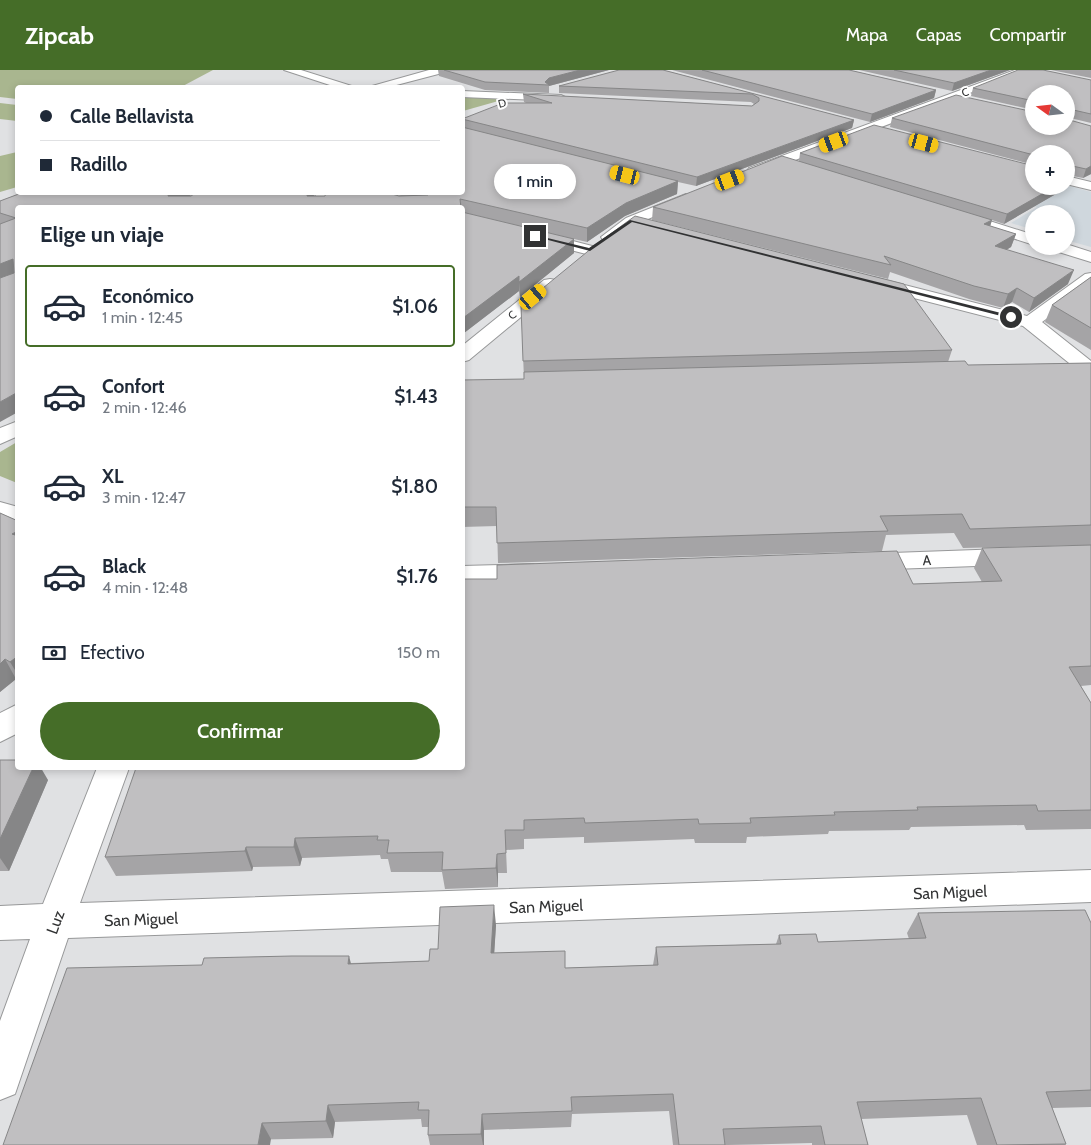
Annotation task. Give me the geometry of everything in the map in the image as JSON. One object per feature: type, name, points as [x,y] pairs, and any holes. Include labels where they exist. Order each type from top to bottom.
[{"type":"street","points":[[290,70],[342,85]]},
{"type":"street","points":[[366,85],[442,70]]},
{"type":"street","name":"C","points":[[743,176],[1025,70]]},
{"type":"street","name":"D","points":[[490,106],[564,87]]},
{"type":"street","points":[[933,92],[970,101]]},
{"type":"street","points":[[465,94],[576,99]]},
{"type":"street","points":[[850,124],[889,134]]},
{"type":"street","points":[[780,162],[799,167]]},
{"type":"street","points":[[1075,182],[1091,186]]},
{"type":"street","points":[[575,262],[632,221],[698,193],[679,188]]},
{"type":"street","points":[[968,219],[1025,237]]},
{"type":"street","points":[[632,221],[660,228]]},
{"type":"street","points":[[526,234],[590,250]]},
{"type":"street","points":[[1075,252],[1091,257]]},
{"type":"street","name":"C","points":[[465,354],[560,275]]},
{"type":"street","points":[[1030,322],[1091,278]]},
{"type":"street","points":[[859,279],[1030,322],[1089,370]]},
{"type":"street","points":[[1058,369],[1089,370]]},
{"type":"street","points":[[0,437],[15,429]]},
{"type":"street","points":[[0,509],[15,515]]},
{"type":"street","name":"A","points":[[842,563],[1091,554]]},
{"type":"street","points":[[465,575],[559,572]]},
{"type":"street","points":[[0,730],[15,718]]},
{"type":"street","name":"Luz","points":[[0,1079],[55,922],[112,770]]},
{"type":"street","name":"San Miguel","points":[[0,923],[1091,886]]},
{"type":"shaded area","points":[[842,151],[1025,184],[1025,195],[1075,195],[1075,188],[1091,192],[1091,247],[1075,243],[1075,205],[1030,205]]},
{"type":"shaded area","points":[[1025,214],[1025,227],[1011,223]]},
{"type":"green space","points":[[0,70],[213,70],[185,85],[15,85],[15,99],[0,97]]},
{"type":"green space","points":[[465,97],[509,98],[465,110]]},
{"type":"green space","points":[[0,103],[15,105],[15,121],[0,119]]},
{"type":"green space","points":[[15,152],[15,188],[0,192],[0,156]]},
{"type":"green space","points":[[15,443],[15,482],[0,476],[0,452]]},
{"type":"building","points":[[444,70],[580,70],[549,78],[545,82],[549,85],[485,82]]},
{"type":"building","points":[[619,70],[663,70],[854,120],[697,177],[465,120],[465,118],[503,103],[552,103],[523,94],[752,106],[759,101],[759,98],[752,94],[559,86]]},
{"type":"building","points":[[702,70],[849,70],[936,90],[872,114]]},
{"type":"building","points":[[894,70],[991,70],[954,83]]},
{"type":"building","points":[[1018,70],[1043,70],[1091,80],[1091,114],[1075,110],[1075,85],[1025,85],[1025,99],[973,88]]},
{"type":"building","points":[[956,95],[1025,110],[1025,135],[1075,135],[1075,122],[1091,126],[1091,166],[1086,169],[1075,167],[1075,145],[1025,145],[1025,153],[892,118]]},
{"type":"building","points":[[874,125],[1025,164],[1025,195],[1040,195],[1007,214],[800,153]]},
{"type":"building","points":[[465,128],[678,181],[626,203],[587,228],[460,199],[461,205],[15,205],[15,218],[0,213],[0,201],[16,195],[465,195]]},
{"type":"building","points":[[782,156],[992,220],[984,224],[1016,234],[995,246],[1074,270],[1034,298],[1017,288],[1008,294],[974,286],[884,256],[891,265],[653,207]]},
{"type":"building","points":[[465,213],[574,239],[519,282],[519,276],[465,316]]},
{"type":"building","points":[[635,216],[904,284],[952,350],[523,361],[521,306],[598,243]]},
{"type":"building","points":[[15,218],[15,394],[0,402],[0,278],[14,273],[13,259],[0,264],[0,224]]},
{"type":"building","points":[[1091,277],[1091,328],[1052,305]]},
{"type":"building","points":[[965,361],[968,365],[1091,363],[1091,525],[970,529],[962,514],[880,516],[888,531],[497,543],[496,507],[465,507],[465,380],[524,379],[524,372]]},
{"type":"building","points":[[0,513],[15,520],[15,532],[12,534],[15,535],[15,658],[10,662],[5,659],[0,664]]},
{"type":"building","points":[[1091,545],[1091,666],[1069,667],[1091,703],[1091,810],[1038,811],[1036,805],[917,807],[918,810],[834,812],[835,815],[750,818],[751,823],[699,824],[698,819],[585,823],[584,818],[524,820],[524,830],[505,830],[506,853],[497,854],[496,868],[442,870],[443,852],[387,853],[389,840],[377,840],[378,836],[295,838],[294,847],[246,847],[245,851],[105,857],[135,770],[465,770],[465,579],[497,579],[497,565],[897,551],[913,584],[1002,581],[982,548]]},
{"type":"building","points":[[0,760],[15,760],[15,770],[32,770],[0,839]]},
{"type":"building","points":[[494,905],[491,953],[565,951],[565,968],[658,965],[656,947],[781,944],[779,935],[816,934],[818,942],[926,938],[918,913],[1085,910],[1091,923],[1091,1090],[1046,1092],[1066,1144],[997,1145],[981,1098],[857,1102],[868,1145],[825,1145],[821,1126],[723,1129],[725,1145],[679,1145],[673,1094],[571,1097],[572,1111],[482,1114],[481,1134],[428,1135],[429,1110],[418,1110],[419,1102],[328,1105],[326,1121],[262,1123],[258,1145],[3,1145],[67,968],[202,965],[204,958],[292,956],[349,956],[348,964],[429,961],[430,949],[438,949],[440,907]]},
{"type":"route","points":[[535,236],[590,250],[632,221],[1011,317]]}]
